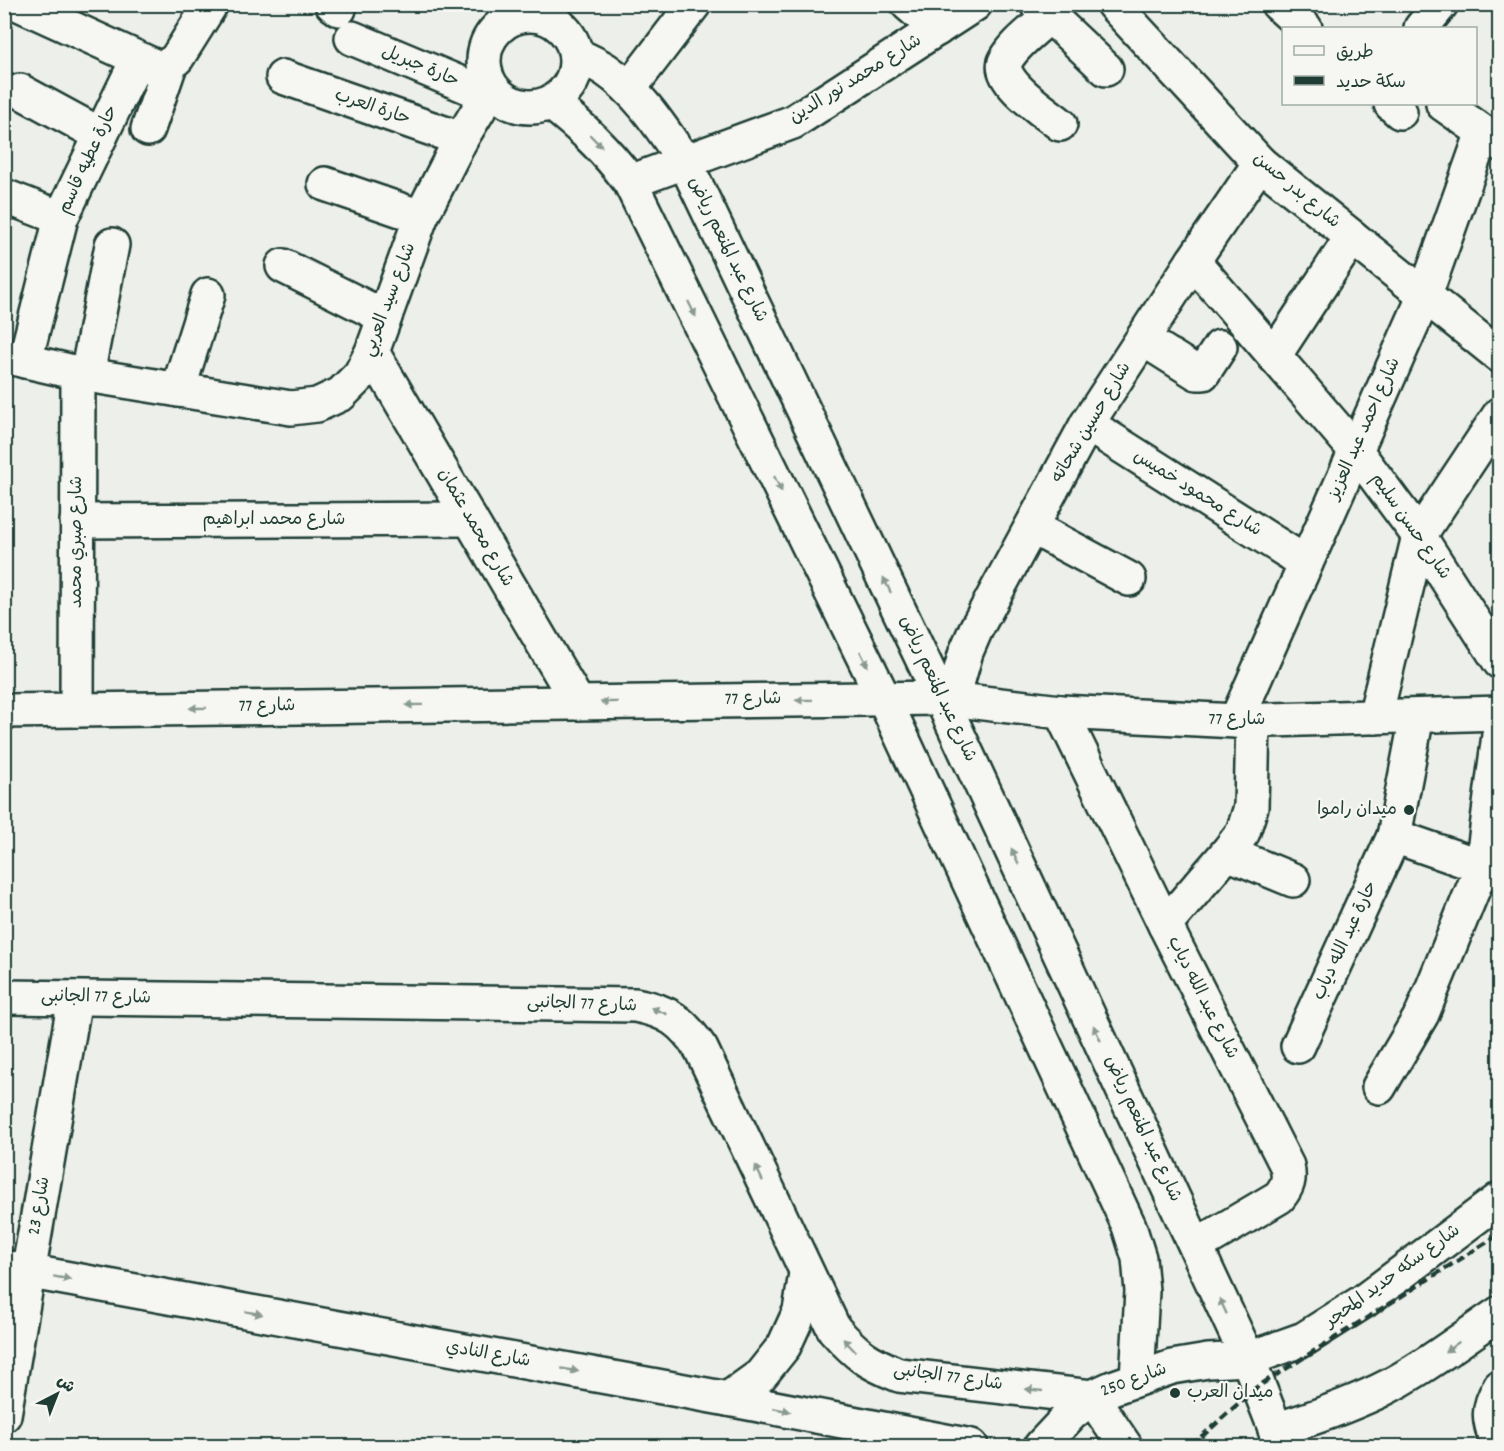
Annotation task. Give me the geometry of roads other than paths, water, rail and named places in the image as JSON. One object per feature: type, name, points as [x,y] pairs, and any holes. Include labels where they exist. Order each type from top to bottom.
[{"type":"street","points":[[19,4],[165,67]]},
{"type":"street","points":[[148,129],[165,67],[177,58],[211,4]]},
{"type":"street","points":[[629,89],[694,4]]},
{"type":"street","points":[[908,4],[937,29]]},
{"type":"street","name":"شارع محمد نور الدين","points":[[630,182],[793,122],[975,4]]},
{"type":"street","name":"شارع بدر حسن","points":[[1113,4],[1260,163],[1500,356]]},
{"type":"street","points":[[1278,4],[1304,27]]},
{"type":"street","points":[[523,9],[551,18],[569,33],[577,55],[576,74],[566,91],[551,104],[530,108],[509,103],[490,92],[484,71],[484,53],[490,36],[502,23],[523,9]]},
{"type":"street","points":[[1060,124],[1012,85],[1005,75],[1005,62],[1043,10],[1106,69]]},
{"type":"street","name":"حارة جبريل","points":[[352,38],[490,92]]},
{"type":"street","name":"شارع عبد المنعم رياض","points":[[577,55],[605,69],[629,89],[655,119],[685,162],[947,698],[1248,1359],[1278,1438]]},
{"type":"street","name":"حارة عطيه قاسم","points":[[15,359],[61,218],[130,75],[135,69],[143,66],[165,67]]},
{"type":"street","name":"حارة العرب","points":[[283,77],[461,139]]},
{"type":"street","points":[[20,91],[101,135]]},
{"type":"street","name":"شارع سيد العربي","points":[[15,359],[82,374],[291,408],[317,405],[341,394],[360,375],[372,352],[421,217],[461,139],[490,92]]},
{"type":"street","points":[[551,104],[581,126],[608,153],[630,182],[884,699],[1129,1227],[1139,1258],[1142,1291],[1137,1379]]},
{"type":"street","points":[[1444,105],[1491,138]]},
{"type":"street","name":"شارع احمد عبد العزيز","points":[[1244,721],[1306,563],[1425,295],[1491,138]]},
{"type":"street","name":"شارع حسين شحاته","points":[[947,698],[976,629],[1087,424],[1260,163]]},
{"type":"street","points":[[325,184],[421,217]]},
{"type":"street","points":[[4,196],[61,218]]},
{"type":"street","points":[[1274,356],[1352,237]]},
{"type":"street","name":"شارع صبري محمد","points":[[77,710],[77,521],[82,374],[112,245]]},
{"type":"street","name":"شارع حسن سليم","points":[[1193,261],[1356,451],[1419,536],[1500,662]]},
{"type":"street","points":[[284,266],[384,317]]},
{"type":"street","points":[[178,390],[208,295]]},
{"type":"street","points":[[1143,339],[1197,374],[1208,369],[1220,347]]},
{"type":"street","name":"شارع محمد عثمان","points":[[372,352],[578,703]]},
{"type":"street","points":[[1375,717],[1419,536],[1500,414]]},
{"type":"street","name":"شارع محمود خميس","points":[[1087,424],[1306,563]]},
{"type":"street","name":"شارع محمد ابراهيم","points":[[77,521],[470,519]]},
{"type":"street","points":[[1032,527],[1129,579]]},
{"type":"street","name":"شارع 77","points":[[4,711],[947,698],[1061,712],[1244,721],[1500,713]]},
{"type":"street","name":"شارع عبد الله دياب","points":[[1061,712],[1165,925],[1287,1166],[1290,1177],[1287,1188],[1279,1197],[1196,1246]]},
{"type":"street","name":"حارة عبد الله دياب","points":[[1298,1046],[1394,836],[1417,716]]},
{"type":"street","points":[[1165,925],[1243,832],[1251,807],[1244,721]]},
{"type":"street","points":[[1379,1087],[1422,1014],[1491,870],[1500,727]]},
{"type":"street","points":[[1394,836],[1491,870]]},
{"type":"street","points":[[1227,853],[1293,880]]},
{"type":"street","name":"شارع 77 الجانبى","points":[[4,997],[635,1005],[655,1009],[674,1018],[689,1032],[701,1049],[834,1329],[854,1351],[874,1365],[900,1375],[1092,1397]]},
{"type":"street","name":"شارع 23","points":[[4,1415],[17,1269],[75,998]]},
{"type":"street","name":"شارع سكه حديد المحجر","points":[[1248,1359],[1304,1339],[1364,1301],[1500,1199]]},
{"type":"street","name":"شارع النادي","points":[[17,1269],[728,1399],[960,1445]]},
{"type":"street","points":[[728,1399],[760,1376],[784,1346],[800,1311],[806,1273]]},
{"type":"street","points":[[1278,1438],[1380,1390],[1429,1363],[1500,1313]]},
{"type":"street","name":"شارع 250","points":[[1041,1446],[1057,1427],[1092,1397],[1172,1367],[1208,1361],[1248,1359]]},
{"type":"street","points":[[1498,1446],[1489,1417],[1492,1400],[1500,1387]]},
{"type":"street","points":[[1092,1397],[1125,1446]]},
{"type":"railway","points":[[1191,1446],[1257,1387],[1500,1234]]},
{"type":"place","name":"ميدان راموا","points":[[1409,810]]},
{"type":"place","name":"ميدان العرب","points":[[1175,1393]]}]
